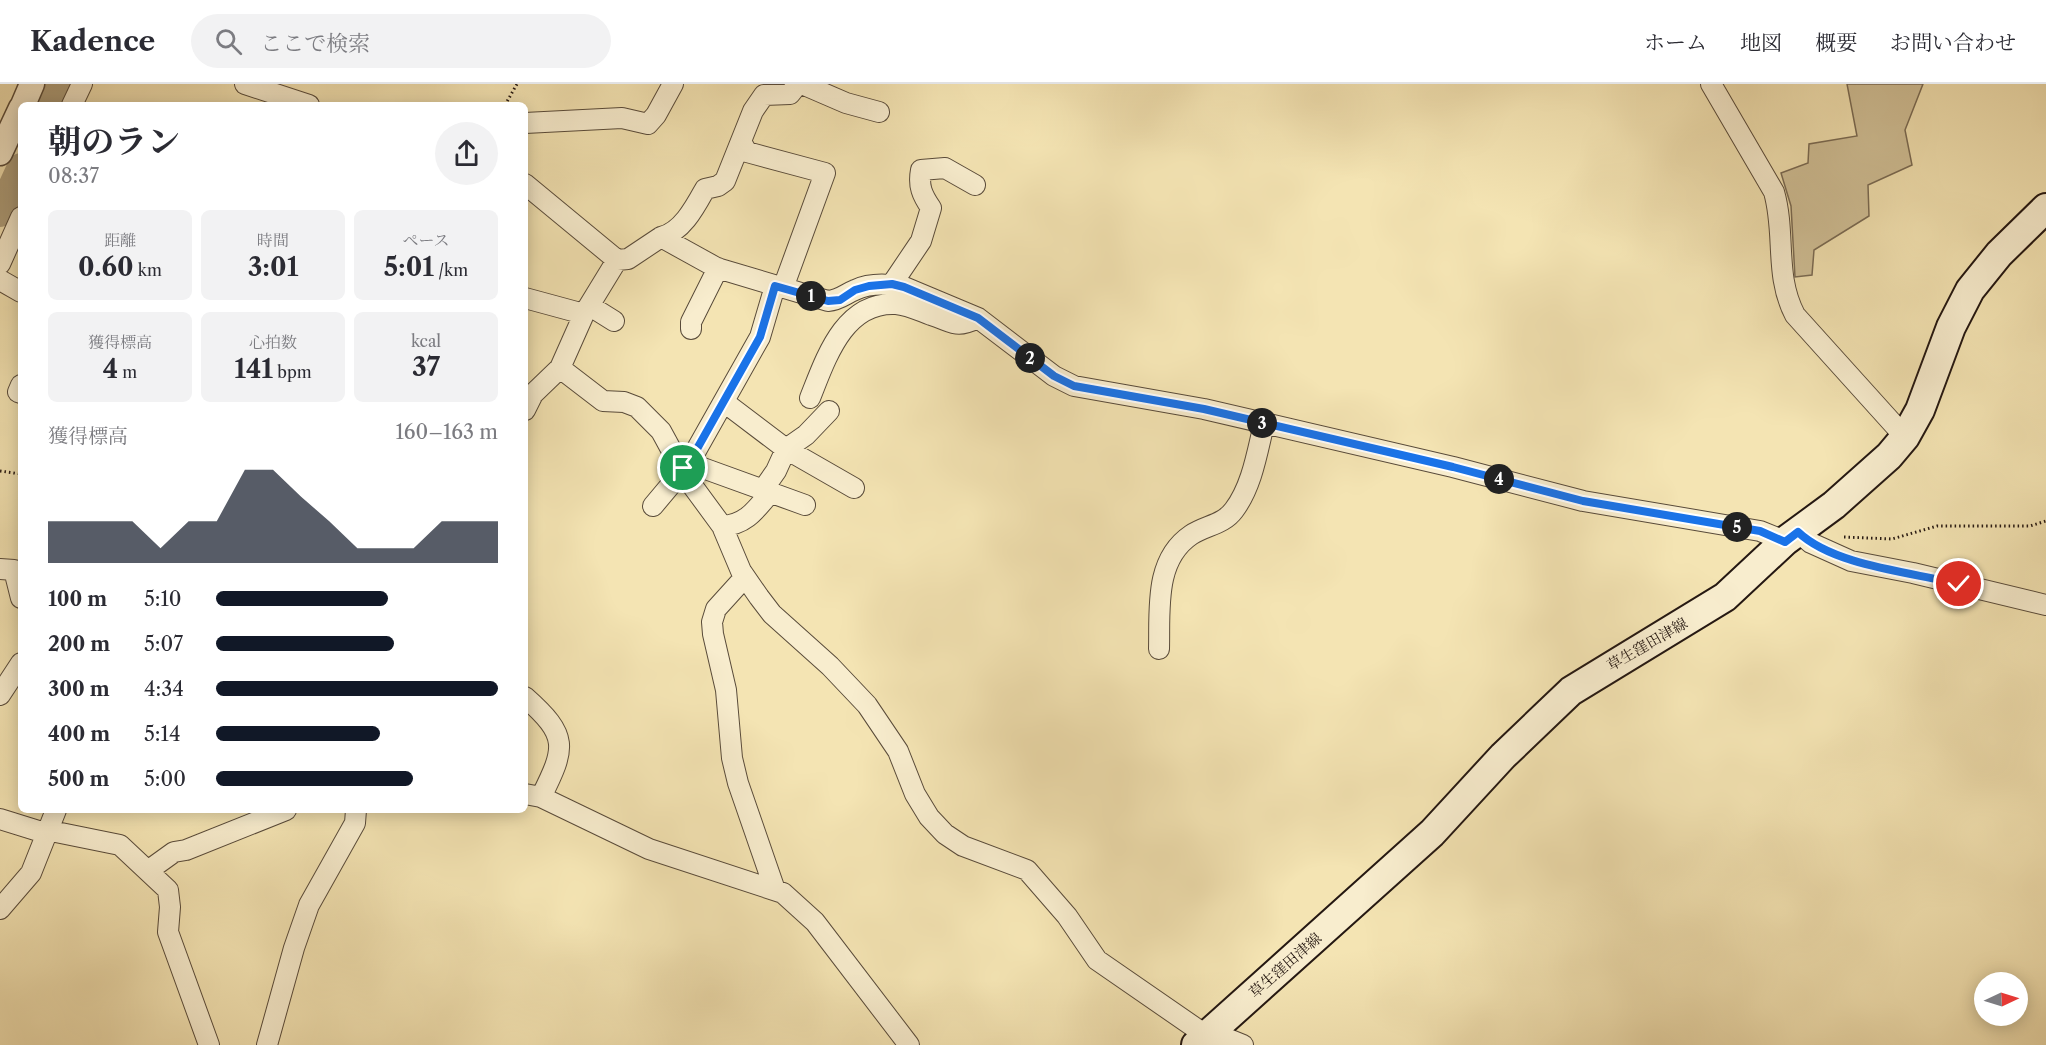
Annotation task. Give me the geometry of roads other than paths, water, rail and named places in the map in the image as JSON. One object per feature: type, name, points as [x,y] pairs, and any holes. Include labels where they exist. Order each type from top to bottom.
[{"type":"main road","name":"草生窪田津線","points":[[1205,1038],[1432,834],[1503,756],[1571,691],[1725,597],[1792,537],[1857,485],[1905,437],[1920,410],[1951,327],[1970,290],[1999,255],[2046,208]]},
{"type":"street","points":[[24,102],[32,84]]},
{"type":"street","points":[[73,102],[82,84]]},
{"type":"street","points":[[245,84],[300,102]]},
{"type":"street","points":[[528,123],[622,118],[648,124],[656,115],[673,84]]},
{"type":"street","points":[[528,187],[616,260],[628,259],[661,237],[668,236],[692,211],[705,189],[718,186],[725,181],[753,111],[764,95],[790,94],[800,84],[846,103],[879,112]]},
{"type":"street","points":[[1711,84],[1774,192],[1778,212],[1780,273],[1790,306],[1804,328],[1905,437]]},
{"type":"street","points":[[0,153],[18,115]]},
{"type":"street","points":[[653,506],[686,465],[760,337],[825,173],[747,152],[741,142]]},
{"type":"street","points":[[892,284],[921,241],[931,208],[922,196],[919,182],[921,170],[945,168],[975,185]]},
{"type":"street","points":[[0,264],[18,224]]},
{"type":"street","points":[[661,237],[718,268],[828,301],[840,300],[855,290],[869,286],[892,284],[978,318],[1054,376],[1074,386],[1204,409],[1453,467],[1583,501],[1792,537],[1851,561],[1913,573],[2046,605]]},
{"type":"street","points":[[528,404],[533,394],[560,369],[587,310],[616,260]]},
{"type":"street","points":[[691,329],[691,322],[718,268]]},
{"type":"street","points":[[0,280],[18,290]]},
{"type":"street","points":[[528,299],[587,310],[614,321]]},
{"type":"street","points":[[810,398],[831,347],[860,312],[867,308],[896,304],[957,325],[978,318]]},
{"type":"street","points":[[560,369],[603,401],[624,402],[650,417],[686,465],[805,505]]},
{"type":"street","points":[[528,378],[544,384]]},
{"type":"street","points":[[724,402],[786,449],[854,488]]},
{"type":"street","points":[[722,526],[736,525],[747,518],[765,492],[786,449],[806,435],[830,411]]},
{"type":"street","points":[[1159,649],[1160,591],[1164,572],[1174,550],[1191,535],[1225,520],[1234,510],[1249,484],[1264,424]]},
{"type":"street","points":[[686,465],[686,477],[722,526],[745,577],[772,614],[831,666],[867,705],[898,752],[915,794],[929,817],[945,834],[963,846],[1027,870],[1067,916],[1097,960],[1205,1038],[1243,1045]]},
{"type":"street","points":[[0,569],[14,570],[18,586]]},
{"type":"street","points":[[745,577],[716,609],[712,622],[713,634],[726,690],[732,758],[738,783],[775,890]]},
{"type":"street","points":[[0,695],[18,668]]},
{"type":"street","points":[[528,700],[552,723],[558,734],[557,764],[533,796],[649,849],[775,890],[800,906],[909,1045]]},
{"type":"street","points":[[0,909],[31,873],[55,813]]},
{"type":"street","points":[[149,870],[174,852],[186,850],[278,813]]},
{"type":"street","points":[[267,1045],[294,948],[309,905],[355,823],[356,813]]},
{"type":"street","points":[[0,819],[46,831],[120,845],[168,890],[170,907],[168,932],[209,1045]]},
{"type":"waterway","points":[[50,102],[59,84]]},
{"type":"waterway","points":[[0,213],[18,174]]}]
